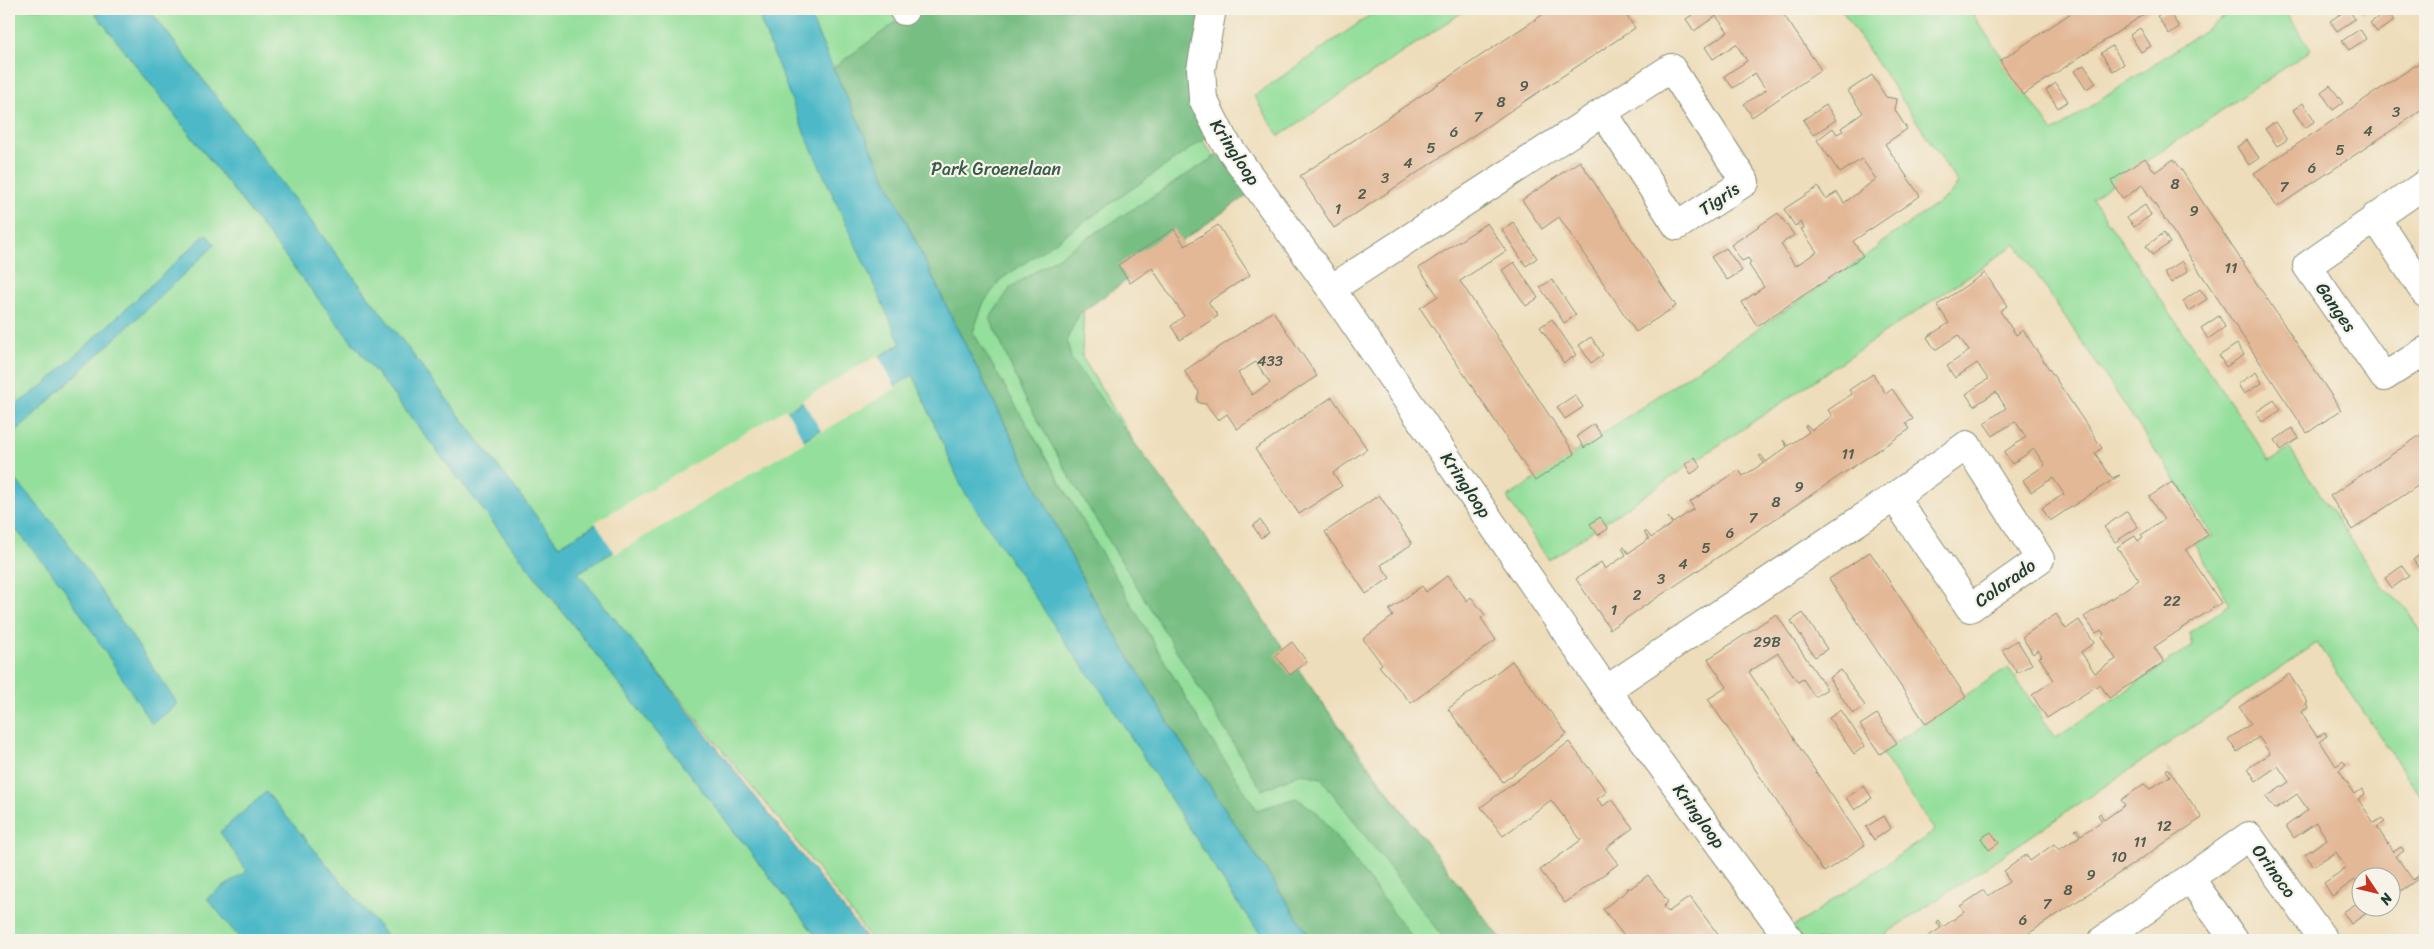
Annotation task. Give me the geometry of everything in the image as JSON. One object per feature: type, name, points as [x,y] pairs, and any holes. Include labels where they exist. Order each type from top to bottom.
[{"type":"street","name":"Kringloop","points":[[1212,9],[1201,69],[1203,99],[1223,139],[1331,289],[1606,690],[1790,940]]},
{"type":"street","name":"Tigris","points":[[1331,289],[1603,112],[1671,68],[1745,182],[1677,226],[1603,112]]},
{"type":"street","name":"Ganges","points":[[2425,184],[2307,266],[2384,377],[2425,351]]},
{"type":"street","points":[[2375,218],[2425,293]]},
{"type":"street","name":"Colorado","points":[[1606,690],[1894,497],[1967,445],[2040,559],[1970,608],[1894,497]]},
{"type":"street","name":"Orinoco","points":[[2103,940],[2249,836],[2324,940]]},
{"type":"street","points":[[2190,878],[2234,940]]},
{"type":"green space","points":[[9,9],[92,9],[819,940],[9,940]]},
{"type":"green space","name":"Park Groenelaan","points":[[149,9],[1174,9],[1198,134],[1240,194],[1084,302],[1082,357],[1162,488],[1499,940],[1267,940],[1126,729],[1236,901],[1265,940],[872,940],[782,823],[577,573],[913,375],[900,344],[559,546]]},
{"type":"green space","name":"Park Groenelaan","points":[[914,9],[1205,9],[1210,135],[1000,280],[983,304],[973,332],[1204,729],[1257,810],[1296,798],[1318,813],[1414,940],[1312,940],[1178,738],[1086,586],[955,324],[833,68]]},
{"type":"green space","points":[[1379,9],[1467,9],[1279,136],[1254,96]]},
{"type":"green space","points":[[1841,9],[1969,9],[2053,132],[2236,9],[2283,9],[2311,50],[2092,198],[2270,461],[2289,448],[2383,587],[2408,610],[2425,638],[2425,803],[2317,643],[1877,940],[1774,940],[1935,831],[1881,752],[2008,667],[2056,738],[2192,646],[2189,633],[2230,604],[2194,544],[2213,536],[2016,244],[1549,560],[1507,498],[1879,247],[1878,245],[1950,195],[1958,183]]},
{"type":"green space","points":[[1222,152],[1250,193],[1079,314],[1067,339],[1071,359],[1204,535],[1355,750],[1502,940],[1445,940],[1321,778],[1301,773],[1262,790],[1071,479],[1024,396],[990,318],[1011,287]]},
{"type":"water","points":[[92,9],[149,9],[559,546],[901,344],[804,132],[756,9],[807,9],[833,68],[955,324],[1086,586],[1178,738],[1312,940],[1265,940],[1236,901],[1102,692],[1072,652],[962,488],[913,375],[578,573],[868,940],[819,940]]},
{"type":"water","points":[[206,234],[215,245],[9,438],[9,410],[45,384]]},
{"type":"water","points":[[9,472],[62,534],[178,704],[152,724],[62,585],[9,521]]},
{"type":"water","points":[[266,792],[389,940],[241,940],[207,898],[247,871],[220,832]]},
{"type":"pier","points":[[878,355],[896,388],[822,432],[802,400]]},
{"type":"pier","points":[[786,409],[805,442],[615,554],[595,522]]},
{"type":"building","points":[[1551,9],[1622,9],[1635,28],[1334,228],[1300,176]]},
{"type":"building","points":[[1700,9],[1780,9],[1821,70],[1752,117],[1744,104],[1766,90],[1755,73],[1733,88],[1724,76],[1747,61],[1736,44],[1713,59],[1705,47],[1728,32],[1716,16],[1694,31],[1686,19]]},
{"type":"building","points":[[2077,9],[2152,9],[2023,95],[2000,61]]},
{"type":"building","points":[[2193,9],[2207,9],[2197,15]]},
{"type":"building","points":[[2348,9],[2355,19],[2337,31],[2330,21]]},
{"type":"building","points":[[2359,9],[2371,9],[2362,14]]},
{"type":"building","points":[[2402,9],[2412,9],[2405,14]]},
{"type":"building","points":[[2168,10],[2179,27],[2169,34],[2157,16]]},
{"type":"building","points":[[2388,10],[2394,21],[2377,32],[2370,23]]},
{"type":"building","points":[[2140,28],[2151,46],[2141,52],[2130,35]]},
{"type":"building","points":[[2360,29],[2366,39],[2349,50],[2342,41]]},
{"type":"building","points":[[2112,46],[2124,64],[2113,71],[2101,53]]},
{"type":"building","points":[[2425,59],[2425,108],[2277,207],[2254,173]]},
{"type":"building","points":[[2084,65],[2096,83],[2086,89],[2074,71]]},
{"type":"building","points":[[1872,75],[1886,97],[1897,99],[1895,110],[1907,129],[1885,144],[1920,196],[1853,241],[1863,256],[1757,326],[1742,302],[1764,287],[1749,265],[1751,263],[1748,258],[1742,261],[1731,245],[1778,213],[1794,235],[1781,244],[1795,266],[1817,252],[1801,229],[1804,228],[1801,222],[1795,226],[1784,209],[1818,187],[1826,199],[1837,192],[1844,203],[1876,179],[1862,159],[1840,173],[1817,140],[1833,128],[1837,134],[1843,131],[1841,128],[1863,113],[1848,91]]},
{"type":"building","points":[[2056,83],[2068,101],[2058,108],[2046,90]]},
{"type":"building","points":[[2330,85],[2343,103],[2333,110],[2321,92]]},
{"type":"building","points":[[2303,103],[2315,121],[2305,128],[2293,110]]},
{"type":"building","points":[[1826,105],[1836,120],[1813,135],[1803,120]]},
{"type":"building","points":[[2275,122],[2287,140],[2277,146],[2265,129]]},
{"type":"building","points":[[2247,140],[2259,158],[2249,165],[2237,147]]},
{"type":"building","points":[[2145,158],[2155,172],[2174,159],[2341,410],[2307,433],[2142,185],[2123,199],[2111,181]]},
{"type":"building","points":[[1580,161],[1676,306],[1636,332],[1559,217],[1542,229],[1522,200]]},
{"type":"building","points":[[2145,205],[2151,215],[2134,227],[2127,217]]},
{"type":"building","points":[[1513,222],[1537,258],[1526,266],[1502,230]]},
{"type":"building","points":[[1487,223],[1506,251],[1460,281],[1575,454],[1535,481],[1420,308],[1438,296],[1419,268]]},
{"type":"building","points":[[1218,225],[1250,275],[1208,302],[1218,316],[1180,340],[1171,326],[1184,316],[1152,268],[1130,283],[1118,265],[1174,229],[1185,246]]},
{"type":"building","points":[[2164,233],[2170,243],[2152,255],[2146,246]]},
{"type":"building","points":[[1726,248],[1742,271],[1727,280],[1711,257]]},
{"type":"building","points":[[2182,261],[2188,271],[2171,283],[2164,273]]},
{"type":"building","points":[[1514,262],[1538,298],[1526,306],[1502,270]]},
{"type":"building","points":[[1985,273],[2007,306],[2000,311],[2016,335],[2023,330],[2102,448],[2095,453],[2112,478],[2120,475],[2050,521],[2042,508],[2064,494],[2053,478],[2031,492],[2023,480],[2045,465],[2034,449],[2012,464],[2004,452],[2026,437],[2015,421],[1993,436],[1984,423],[2006,408],[1996,392],[1974,406],[1966,394],[1988,379],[1977,363],[1955,378],[1947,366],[1969,351],[1958,335],[1935,350],[1927,337],[1949,323],[1937,305]]},
{"type":"building","points":[[1552,280],[1576,315],[1564,323],[1540,287]]},
{"type":"building","points":[[2200,289],[2207,299],[2189,311],[2183,301]]},
{"type":"building","points":[[1273,311],[1317,376],[1237,429],[1227,414],[1218,420],[1206,404],[1199,403],[1197,399],[1199,392],[1184,371]],"holes":[[[1256,362],[1270,383],[1252,395],[1238,373]]]},
{"type":"building","points":[[2219,316],[2225,327],[2208,339],[2201,328]]},
{"type":"building","points":[[1552,319],[1576,355],[1564,363],[1540,327]]},
{"type":"building","points":[[1591,337],[1603,355],[1591,363],[1579,345]]},
{"type":"building","points":[[2237,344],[2244,355],[2226,367],[2219,356]]},
{"type":"building","points":[[2256,372],[2262,383],[2244,394],[2238,384]]},
{"type":"building","points":[[1873,374],[1886,394],[1892,389],[1913,419],[1906,423],[1910,429],[1610,629],[1576,579],[1601,562],[1605,569],[1626,555],[1622,548],[1624,547],[1628,553],[1649,539],[1644,532],[1647,532],[1651,538],[1672,524],[1668,517],[1673,523],[1694,509],[1690,502],[1739,470],[1743,476],[1764,463],[1759,456],[1761,455],[1766,462],[1787,447],[1783,440],[1788,446],[1809,432],[1805,426],[1807,425],[1812,430],[1832,416],[1828,410],[1852,394],[1849,390]]},
{"type":"building","points":[[1575,395],[1583,407],[1565,419],[1557,407]]},
{"type":"building","points":[[1332,397],[1367,449],[1333,473],[1342,486],[1299,514],[1255,449]]},
{"type":"building","points":[[2274,400],[2281,410],[2262,422],[2256,412]]},
{"type":"building","points":[[1594,424],[1602,436],[1584,448],[1577,436]]},
{"type":"building","points":[[2292,428],[2299,438],[2281,450],[2275,440]]},
{"type":"building","points":[[2425,432],[2425,481],[2352,530],[2330,496]]},
{"type":"building","points":[[1695,457],[1701,467],[1691,474],[1685,464]]},
{"type":"building","points":[[2172,482],[2208,535],[2186,550],[2221,603],[2154,647],[2164,662],[2109,698],[2100,684],[2047,718],[2032,695],[2054,680],[2039,657],[2042,656],[2038,650],[2033,654],[2022,637],[2056,614],[2066,629],[2079,620],[2094,643],[2081,652],[2095,673],[2116,659],[2102,637],[2104,634],[2101,630],[2096,633],[2084,617],[2139,580],[2117,547],[2135,536],[2138,541],[2143,537],[2141,535],[2164,520],[2149,497]]},
{"type":"building","points":[[1379,495],[1412,544],[1381,565],[1390,578],[1366,594],[1325,532]]},
{"type":"building","points":[[2127,511],[2138,527],[2115,542],[2104,527]]},
{"type":"building","points":[[1600,517],[1608,529],[1598,535],[1590,524]]},
{"type":"building","points":[[1260,520],[1269,533],[1261,538],[1253,526]]},
{"type":"building","points":[[2425,551],[2425,566],[2420,570],[2413,560]]},
{"type":"building","points":[[1870,552],[1966,697],[1926,724],[1829,579]]},
{"type":"building","points":[[2402,566],[2409,576],[2392,588],[2385,578]]},
{"type":"building","points":[[1448,575],[1467,601],[1471,597],[1485,615],[1481,618],[1496,640],[1411,703],[1379,666],[1382,664],[1363,639],[1393,616],[1389,610],[1422,586],[1426,592]]},
{"type":"building","points":[[1803,613],[1827,649],[1815,657],[1791,621]]},
{"type":"building","points":[[1776,614],[1827,689],[1815,697],[1803,679],[1798,682],[1778,653],[1749,672],[1865,845],[1824,872],[1708,699],[1727,687],[1708,659]]},
{"type":"building","points":[[2017,640],[2032,664],[2017,673],[2002,650]]},
{"type":"building","points":[[1292,642],[1307,662],[1290,675],[1275,655]]},
{"type":"building","points":[[1512,661],[1567,734],[1503,782],[1448,709]]},
{"type":"building","points":[[1841,670],[1865,706],[1853,714],[1829,678]]},
{"type":"building","points":[[2289,674],[2308,703],[2306,704],[2308,708],[2301,712],[2317,737],[2325,733],[2327,736],[2320,741],[2336,766],[2343,761],[2346,765],[2339,770],[2355,794],[2362,789],[2365,794],[2358,799],[2374,823],[2382,818],[2385,822],[2377,827],[2393,852],[2401,847],[2404,851],[2396,856],[2413,880],[2420,875],[2421,877],[2402,890],[2402,866],[2352,866],[2352,882],[2332,896],[2324,883],[2346,868],[2336,852],[2313,866],[2305,854],[2327,839],[2316,823],[2294,838],[2286,826],[2308,810],[2297,794],[2275,809],[2266,797],[2289,782],[2278,766],[2256,781],[2248,768],[2270,754],[2259,737],[2237,752],[2228,739],[2251,724],[2239,707]]},
{"type":"building","points":[[1841,710],[1865,746],[1854,754],[1829,718]]},
{"type":"building","points":[[1877,714],[1897,743],[1880,754],[1860,725]]},
{"type":"building","points":[[1569,742],[1607,792],[1597,799],[1603,806],[1612,799],[1633,828],[1606,848],[1618,864],[1565,903],[1540,870],[1581,840],[1551,800],[1503,836],[1481,807]]},
{"type":"building","points":[[2168,768],[2202,818],[2019,940],[1923,940],[1941,928],[1937,922],[1939,920],[1943,927],[1964,912],[1960,906],[1983,891],[1988,896],[2009,882],[2004,871],[2026,855],[2030,861],[2054,844],[2059,850],[2080,836],[2075,830],[2077,829],[2081,835],[2102,821],[2098,815],[2100,813],[2104,820],[2125,805],[2121,800],[2144,784],[2150,789],[2170,776],[2166,770]]},
{"type":"building","points":[[1864,786],[1872,798],[1855,810],[1846,798]]},
{"type":"building","points":[[1884,816],[1891,828],[1874,840],[1866,827]]},
{"type":"building","points":[[1991,832],[1999,843],[1989,850],[1981,838]]},
{"type":"building","points":[[1648,875],[1668,902],[1663,907],[1668,912],[1690,897],[1722,940],[1627,940],[1603,909],[1628,890],[1627,888],[1631,888]]},
{"type":"building","points":[[2352,906],[2352,916],[2363,916],[2351,924],[2343,912]]}]
